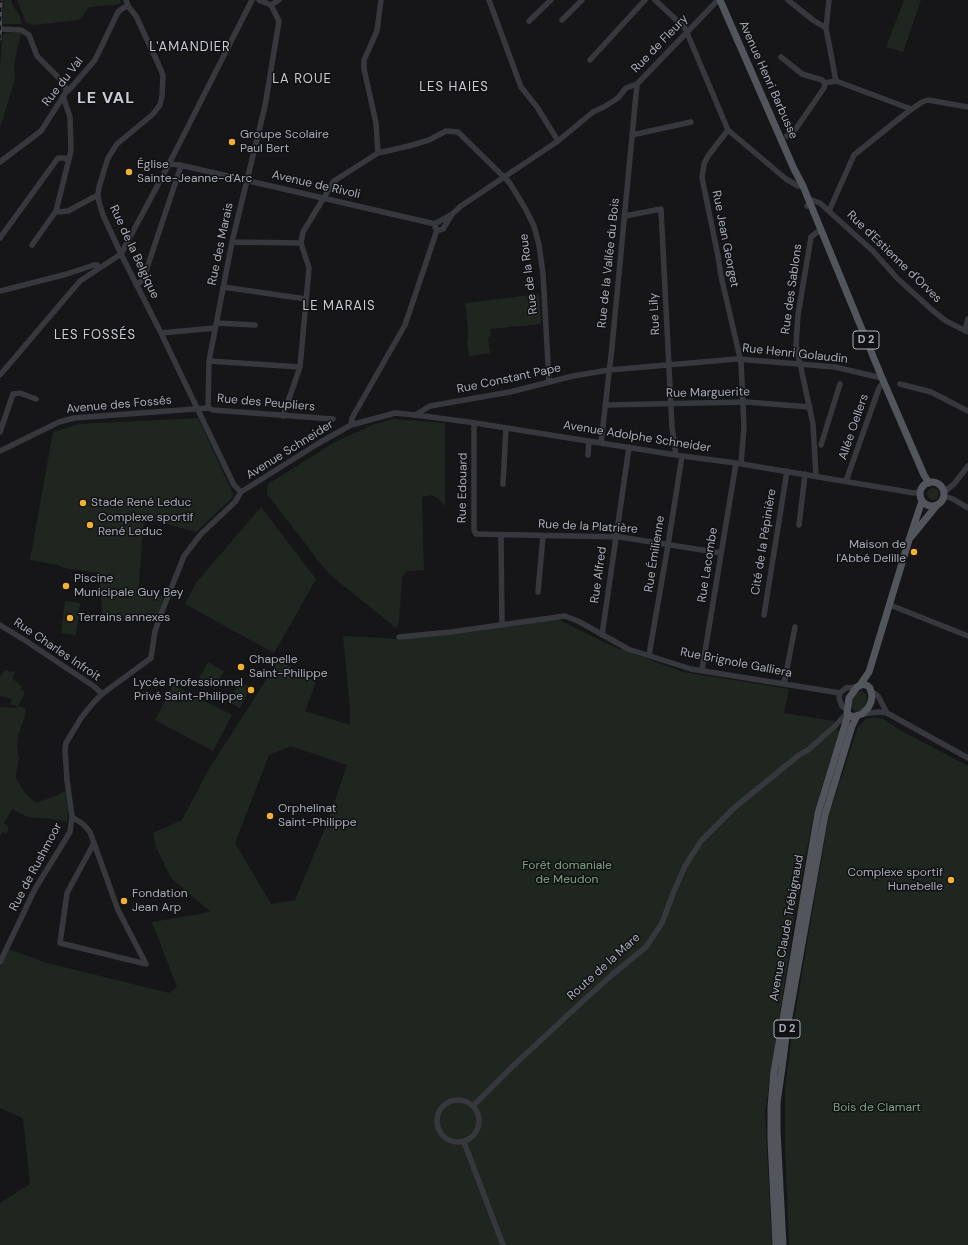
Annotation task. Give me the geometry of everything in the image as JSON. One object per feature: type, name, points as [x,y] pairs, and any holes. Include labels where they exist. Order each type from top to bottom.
[{"type":"main road","name":"Avenue Henri Barbusse","points":[[719,0],[794,169],[819,230],[828,245],[831,256],[883,379],[929,483]]},
{"type":"main road","points":[[869,672],[872,702],[868,708],[859,715],[852,717],[847,712],[849,698],[869,672],[908,540],[922,501],[920,492],[923,486],[929,483],[938,484],[944,494],[942,501],[908,540]]},
{"type":"main road","points":[[922,501],[929,505],[937,505]]},
{"type":"main road","points":[[858,686],[866,685],[871,689]]},
{"type":"main road","name":"Avenue Claude Trébignaud","points":[[776,1245],[771,1123],[774,1072],[818,813],[847,712]]},
{"type":"main road","name":"Avenue Claude Trébignaud","points":[[783,1245],[777,1130],[782,1068],[825,815],[852,726],[859,715]]},
{"type":"street","name":"Rue de la Belgique","points":[[126,0],[128,6],[136,16],[157,60],[162,75],[162,96],[160,105],[153,114],[117,144],[106,163],[98,195],[103,215],[121,254],[161,333],[234,485],[242,492]]},
{"type":"street","points":[[0,375],[80,281],[121,254],[169,164],[252,0]]},
{"type":"street","points":[[259,0],[271,5],[279,0]]},
{"type":"street","points":[[378,153],[376,123],[364,69],[364,60],[377,31],[381,0]]},
{"type":"street","points":[[489,0],[521,87],[537,107],[558,141]]},
{"type":"street","points":[[529,21],[551,0]]},
{"type":"street","points":[[562,20],[582,0]]},
{"type":"street","points":[[590,60],[645,0]]},
{"type":"street","points":[[655,0],[685,28],[728,130],[786,179],[801,186]]},
{"type":"street","name":"Rue de Fleury","points":[[439,224],[461,206],[505,178],[558,141],[593,112],[604,108],[618,98],[626,88],[637,84],[719,0]]},
{"type":"street","points":[[788,0],[813,20],[826,28]]},
{"type":"street","points":[[828,0],[826,28],[836,81]]},
{"type":"street","name":"Rue des Marais","points":[[208,408],[208,361],[232,242],[265,106],[279,21],[271,5]]},
{"type":"street","name":"Rue du Val","points":[[0,162],[40,131],[65,94],[95,60],[118,12],[128,6]]},
{"type":"street","points":[[0,29],[22,30],[29,35],[37,56],[66,88],[65,94],[72,128],[71,151],[56,211],[32,245]]},
{"type":"street","points":[[781,57],[802,74],[822,80],[825,83],[836,81],[912,109]]},
{"type":"street","points":[[787,136],[795,130],[824,88],[825,83]]},
{"type":"street","name":"Rue de la Vallée du Bois","points":[[601,443],[625,216],[637,84]]},
{"type":"street","points":[[829,211],[854,155],[912,109],[922,102],[932,99],[968,107]]},
{"type":"street","points":[[632,135],[691,122]]},
{"type":"street","name":"Rue Jean Georget","points":[[728,130],[708,156],[704,164],[702,178],[721,276],[740,359],[742,372],[742,402]]},
{"type":"street","name":"Rue de la Roue","points":[[301,243],[303,232],[334,181],[378,153],[429,140],[446,131],[458,132],[505,178],[525,208],[534,226],[539,245],[543,274],[550,381]]},
{"type":"street","points":[[0,238],[58,158],[65,158],[68,161]]},
{"type":"street","name":"Avenue de Rivoli","points":[[169,164],[180,164],[439,224]]},
{"type":"street","points":[[136,284],[143,280],[180,169],[180,164]]},
{"type":"street","points":[[56,211],[68,211],[98,195]]},
{"type":"street","name":"Rue d'Estienne d'Orves","points":[[809,204],[812,200],[820,203],[873,251],[901,282],[932,310],[946,321],[966,332]]},
{"type":"street","name":"Rue Lily","points":[[625,216],[661,209],[672,427],[679,455]]},
{"type":"street","points":[[350,425],[352,418],[405,325],[437,230],[435,228],[439,224]]},
{"type":"street","name":"Rue des Sablons","points":[[816,476],[814,435],[810,407],[796,346],[798,316],[811,237],[819,230]]},
{"type":"street","points":[[232,242],[301,243],[309,268],[300,367],[283,416]]},
{"type":"street","points":[[0,291],[67,274],[94,265],[97,265],[99,268]]},
{"type":"street","points":[[223,288],[306,299]]},
{"type":"street","points":[[966,332],[968,319]]},
{"type":"street","points":[[161,333],[216,326],[255,325]]},
{"type":"street","name":"Rue Henri Golaudin","points":[[609,370],[740,359],[835,367],[883,379]]},
{"type":"street","points":[[208,361],[300,367]]},
{"type":"street","name":"Rue Constant Pape","points":[[415,415],[430,406],[510,392],[550,381],[609,370]]},
{"type":"street","name":"Allée Oellers","points":[[846,481],[883,379]]},
{"type":"street","points":[[821,445],[840,384]]},
{"type":"street","points":[[900,384],[931,392],[968,411]]},
{"type":"street","points":[[0,432],[13,394],[20,393],[36,399]]},
{"type":"street","name":"Rue Marguerite","points":[[605,405],[742,402],[810,407]]},
{"type":"street","name":"Rue Lacombe","points":[[702,670],[721,553],[744,427],[742,402]]},
{"type":"street","name":"Rue des Peupliers","points":[[198,409],[208,408],[213,410],[333,419]]},
{"type":"street","name":"Avenue des Fossés","points":[[0,451],[59,422],[74,418],[198,409]]},
{"type":"street","name":"Avenue Adolphe Schneider","points":[[350,425],[395,413],[415,415],[474,422],[601,443],[738,463],[914,493],[920,492]]},
{"type":"street","name":"Rue Edouard","points":[[474,422],[474,533],[501,535]]},
{"type":"street","name":"Avenue Schneider","points":[[102,694],[151,658],[155,631],[184,556],[201,534],[235,502],[242,492],[350,425]]},
{"type":"street","points":[[503,484],[506,428]]},
{"type":"street","points":[[588,455],[589,441]]},
{"type":"street","name":"Rue Alfred","points":[[602,635],[629,447]]},
{"type":"street","name":"Rue Émilienne","points":[[649,655],[668,545],[679,455]]},
{"type":"street","points":[[968,466],[944,494],[968,508]]},
{"type":"street","name":"Cité de la Pépinière","points":[[764,615],[787,471]]},
{"type":"street","points":[[799,525],[805,474]]},
{"type":"street","points":[[501,535],[502,625]]},
{"type":"street","name":"Rue de la Platrière","points":[[501,535],[616,537],[721,553]]},
{"type":"street","points":[[538,592],[543,536]]},
{"type":"street","points":[[890,605],[968,636]]},
{"type":"street","name":"Rue Brignole Galliera","points":[[399,637],[451,632],[566,616],[578,621],[628,649],[691,668],[840,693]]},
{"type":"street","name":"Rue Charles Infroit","points":[[0,625],[26,641],[102,694]]},
{"type":"street","points":[[784,684],[795,627]]},
{"type":"street","points":[[847,712],[842,706],[839,698],[840,693],[846,688],[858,686]]},
{"type":"street","points":[[871,689],[878,696],[887,712]]},
{"type":"street","name":"Rue de Rushmoor","points":[[0,962],[35,889],[70,832],[72,817],[67,780],[66,743],[81,718],[102,694]]},
{"type":"street","name":"Route de la Mare","points":[[472,1106],[584,1000],[646,947],[662,923],[674,890],[701,841],[734,808],[808,750],[835,726],[847,712]]},
{"type":"street","points":[[859,715],[887,712],[968,758]]},
{"type":"street","points":[[72,817],[83,824],[90,832],[94,843],[118,910],[146,964],[60,943],[67,893],[94,843]]},
{"type":"street","points":[[456,1101],[468,1103],[472,1106],[477,1112],[479,1125],[471,1138],[464,1142],[456,1142],[448,1140],[442,1136],[437,1124],[438,1115],[444,1106],[456,1101]]},
{"type":"street","points":[[464,1142],[503,1245]]},
{"type":"green space","points":[[4,0],[11,0],[22,24],[2,24]]},
{"type":"green space","points":[[17,0],[121,0],[120,4],[89,7],[79,20],[33,25],[26,22]]},
{"type":"green space","points":[[904,0],[921,0],[903,52],[886,47]]},
{"type":"green space","points":[[21,33],[14,65],[15,79],[0,128],[0,66],[3,34]]},
{"type":"green space","points":[[539,294],[541,324],[490,329],[491,336],[488,337],[490,353],[469,356],[465,303]]},
{"type":"green space","name":"Complexe sportif René Leduc","points":[[198,418],[234,496],[196,532],[144,518],[138,592],[164,597],[157,619],[103,622],[99,573],[64,568],[58,565],[30,560],[53,432],[80,424]]},
{"type":"green space","points":[[394,419],[445,423],[445,506],[439,499],[432,495],[422,497],[424,570],[407,571],[402,577],[399,622],[396,628],[328,573],[267,494],[268,484],[335,442],[375,424]]},
{"type":"green space","points":[[933,488],[937,490],[939,494],[937,498],[933,500],[929,498],[927,494],[929,490]]},
{"type":"green space","points":[[261,507],[316,579],[274,653],[185,604],[196,583]]},
{"type":"green space","name":"Terrains annexes","points":[[65,601],[80,603],[76,635],[61,633]]},
{"type":"green space","name":"Forêt domaniale de Meudon","points":[[557,619],[612,646],[683,672],[789,689],[784,713],[834,721],[839,732],[814,812],[795,913],[765,1112],[772,1245],[0,1245],[0,1203],[30,1184],[23,1118],[0,1108],[0,967],[8,949],[47,963],[169,993],[177,987],[152,922],[211,912],[171,878],[156,847],[153,833],[182,820],[209,769],[279,660],[316,682],[305,711],[350,725],[350,707],[343,636],[400,639],[474,632]],"holes":[[[291,746],[347,765],[328,821],[295,900],[271,904],[235,843],[269,755]]]},
{"type":"green space","points":[[208,662],[224,671],[215,687],[199,678]]},
{"type":"green space","points":[[5,670],[15,672],[12,678],[22,687],[20,689],[25,692],[18,706],[26,708],[18,736],[17,746],[19,759],[16,778],[25,793],[36,803],[65,791],[68,810],[67,822],[28,817],[12,809],[4,823],[8,826],[8,831],[6,833],[2,832],[0,838],[0,707],[16,708],[17,706],[10,704],[12,699],[0,696],[0,677]]},
{"type":"green space","points":[[240,682],[251,687],[240,708],[229,702]]},
{"type":"green space","points":[[173,685],[232,715],[213,751],[155,720]]},
{"type":"green space","points":[[861,691],[866,694],[867,701],[862,710],[856,712],[851,708],[852,700],[856,693]]},
{"type":"green space","name":"Bois de Clamart","points":[[874,717],[884,719],[898,729],[968,766],[968,1245],[789,1245],[785,1147],[785,1088],[793,1026],[829,815],[858,727],[866,719]]},
{"type":"railway","points":[[0,39],[1,0]]},
{"type":"place","name":"Groupe Scolaire Paul Bert","points":[[232,142]]},
{"type":"place","name":"Église Sainte-Jeanne-d'Arc","points":[[129,172]]},
{"type":"place","name":"Stade René Leduc","points":[[83,503]]},
{"type":"place","name":"Complexe sportif René Leduc","points":[[90,525]]},
{"type":"place","name":"Maison de l'Abbé Delille","points":[[914,552]]},
{"type":"place","name":"Piscine Municipale Guy Bey","points":[[66,586]]},
{"type":"place","name":"Terrains annexes","points":[[70,618]]},
{"type":"place","name":"Chapelle Saint-Philippe","points":[[241,667]]},
{"type":"place","name":"Lycée Professionnel Privé Saint-Philippe","points":[[251,690]]},
{"type":"place","name":"Orphelinat Saint-Philippe","points":[[270,816]]},
{"type":"place","name":"Complexe sportif Hunebelle","points":[[951,880]]},
{"type":"place","name":"Fondation Jean Arp","points":[[124,901]]},
{"type":"district","name":"L'AMANDIER","points":[[190,48]]},
{"type":"district","name":"LA ROUE","points":[[302,80]]},
{"type":"district","name":"LES HAIES","points":[[454,88]]},
{"type":"district","name":"LE VAL","points":[[106,99]]},
{"type":"district","name":"LE MARAIS","points":[[339,307]]},
{"type":"district","name":"LES FOSSÉS","points":[[95,336]]}]
